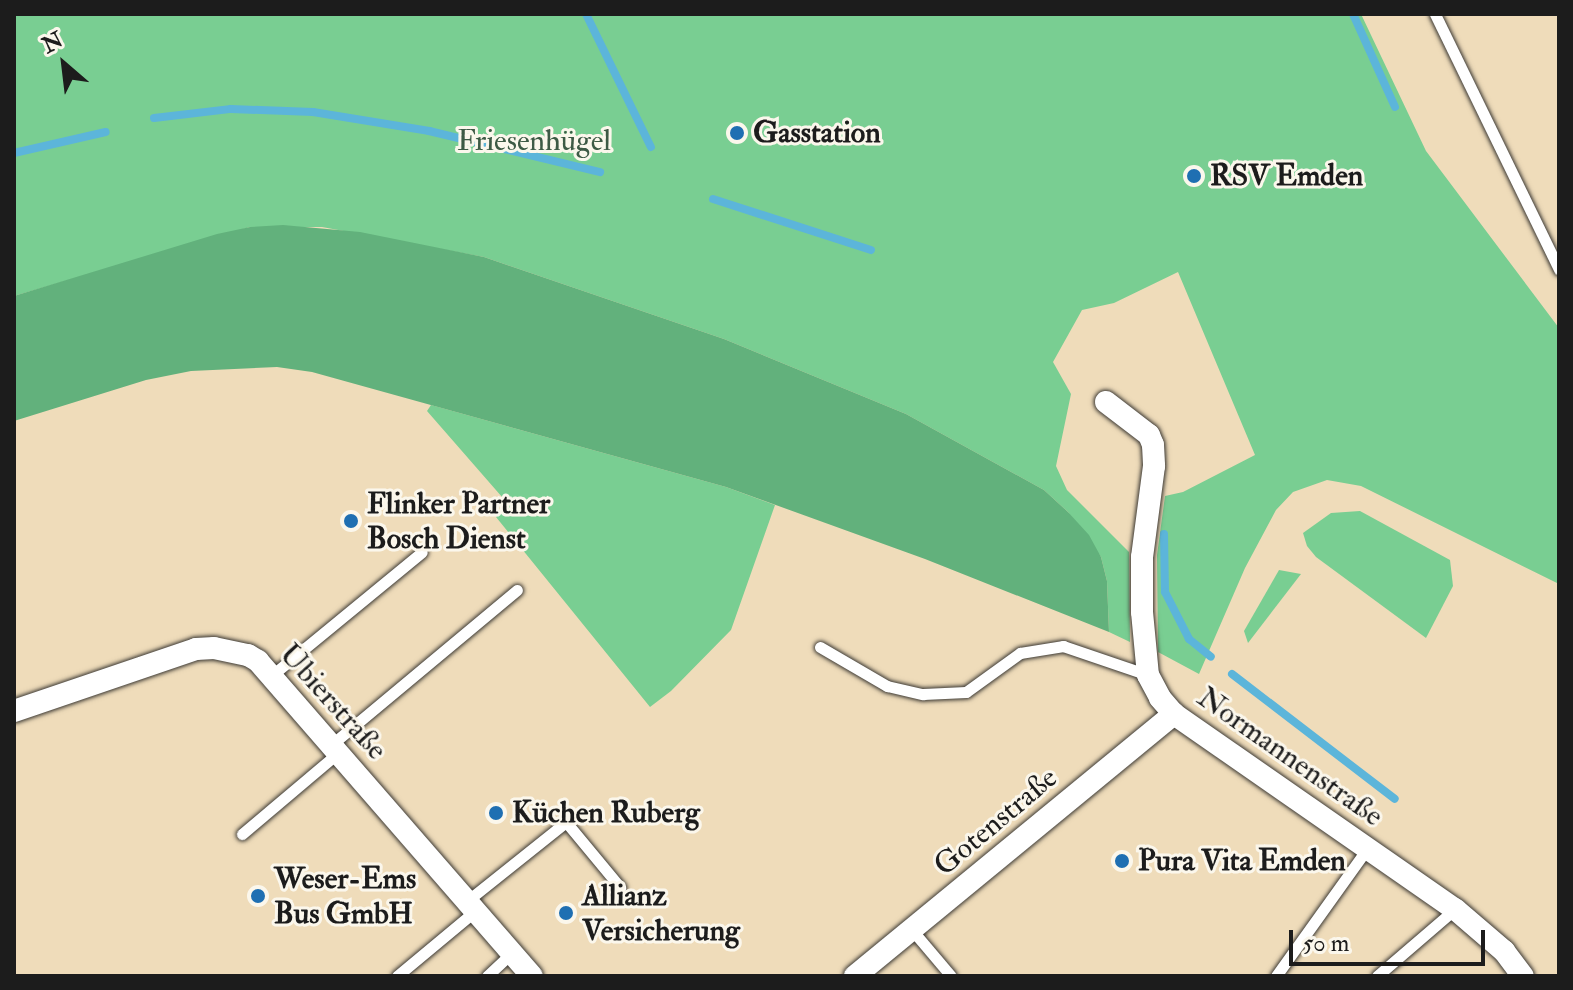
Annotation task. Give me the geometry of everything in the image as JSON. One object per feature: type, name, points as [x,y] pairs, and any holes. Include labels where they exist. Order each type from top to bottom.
[{"type":"street","name":"Normannenstraße","points":[[1106,402],[1149,435],[1153,445],[1154,466],[1142,557],[1143,635],[1148,675],[1160,698],[1174,714],[1455,909],[1504,951],[1523,976]]},
{"type":"street","name":"Ubierstraße","points":[[14,711],[196,649],[214,648],[248,655],[271,676],[532,976]]},
{"type":"street","name":"Gotenstraße","points":[[855,976],[1174,714]]},
{"type":"lane","points":[[1435,14],[1559,269]]},
{"type":"lane","points":[[271,676],[422,552]]},
{"type":"lane","points":[[242,834],[334,749],[517,590]]},
{"type":"lane","points":[[820,647],[887,686],[923,694],[966,692],[1020,653],[1063,646],[1148,675]]},
{"type":"lane","points":[[397,976],[566,822],[620,887]]},
{"type":"lane","points":[[1276,976],[1310,924],[1367,849]]},
{"type":"lane","points":[[1377,976],[1455,909]]},
{"type":"lane","points":[[912,930],[951,976]]},
{"type":"lane","points":[[487,976],[512,953]]},
{"type":"green space","name":"Friesenhügel","points":[[14,14],[1361,14],[1426,151],[1559,328],[1559,584],[1361,486],[1327,480],[1293,492],[1276,510],[1245,568],[1199,674],[1158,652],[1157,555],[1165,496],[1183,492],[1255,455],[1178,272],[1114,303],[1082,310],[1053,362],[1071,394],[1056,466],[1067,490],[1129,552],[1130,642],[1109,632],[1107,581],[1101,557],[1068,512],[1044,490],[906,414],[724,339],[484,257],[322,227],[250,227],[14,296]]},
{"type":"green space","points":[[283,225],[360,232],[484,257],[724,339],[906,414],[1044,490],[1068,512],[1089,535],[1101,557],[1107,581],[1109,632],[925,559],[726,487],[312,372],[277,367],[191,371],[146,380],[14,421],[14,296],[217,234],[250,227]]},
{"type":"green space","points":[[431,405],[726,487],[775,505],[731,630],[671,691],[650,707],[496,517],[509,505],[427,411]]},
{"type":"green space","points":[[1360,511],[1450,560],[1453,586],[1426,638],[1316,557],[1307,546],[1303,533],[1331,513]]},
{"type":"green space","points":[[1279,570],[1301,574],[1248,643],[1244,631]]},
{"type":"waterway","points":[[586,14],[651,147]]},
{"type":"waterway","points":[[1353,14],[1395,107]]},
{"type":"waterway","points":[[154,118],[231,109],[313,112],[429,131],[600,172]]},
{"type":"waterway","points":[[14,153],[106,132]]},
{"type":"waterway","points":[[713,199],[871,250]]},
{"type":"waterway","points":[[1164,534],[1165,592],[1189,639],[1211,657]]},
{"type":"waterway","points":[[1232,674],[1395,799]]},
{"type":"place","name":"Gasstation","points":[[737,133]]},
{"type":"place","name":"RSV Emden","points":[[1194,176]]},
{"type":"place","name":"Flinker Partner Bosch Dienst","points":[[351,521]]},
{"type":"place","name":"Küchen Ruberg","points":[[496,813]]},
{"type":"place","name":"Pura Vita Emden","points":[[1122,861]]},
{"type":"place","name":"Weser-Ems Bus GmbH","points":[[258,896]]},
{"type":"place","name":"Allianz Versicherung","points":[[566,913]]}]
